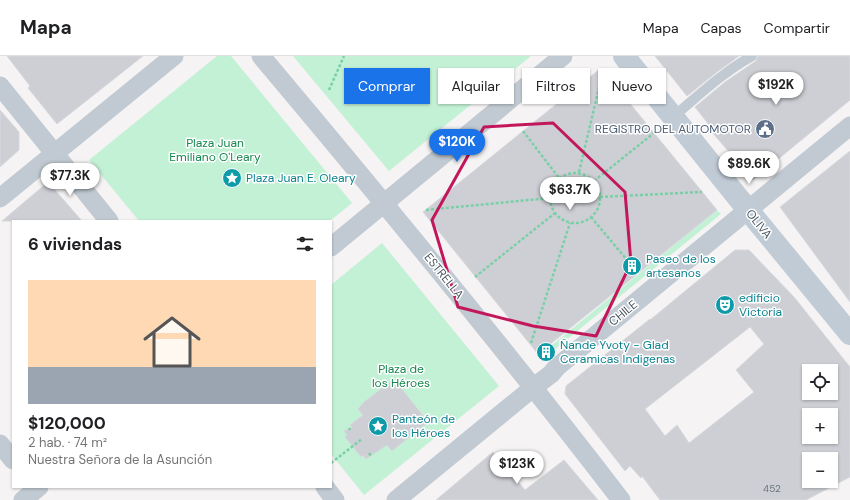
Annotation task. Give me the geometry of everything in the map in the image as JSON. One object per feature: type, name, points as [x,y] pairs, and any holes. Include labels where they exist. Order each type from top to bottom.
[{"type":"street","points":[[0,198],[174,56]]},
{"type":"street","name":"ESTRELLA","points":[[261,56],[384,203],[534,387],[621,500]]},
{"type":"street","points":[[332,246],[563,56]]},
{"type":"street","name":"OLIVA","points":[[624,56],[850,334]]},
{"type":"street","points":[[0,86],[52,156],[108,220]]},
{"type":"street","name":"CHILE","points":[[396,500],[552,374],[557,367],[850,126]]},
{"type":"street","points":[[0,444],[12,459]]},
{"type":"street","points":[[326,488],[335,500]]},
{"type":"lane","points":[[673,117],[717,81],[752,56]]},
{"type":"path","points":[[329,90],[344,56]]},
{"type":"path","points":[[578,172],[598,91]]},
{"type":"path","points":[[523,131],[559,178]]},
{"type":"path","points":[[594,182],[654,133]]},
{"type":"path","points":[[578,172],[590,177],[599,191],[600,197],[598,208],[594,215],[579,223],[570,223],[562,220],[551,207],[550,191],[559,178],[566,174],[578,172]]},
{"type":"path","points":[[600,197],[702,192]]},
{"type":"path","points":[[426,210],[550,198]]},
{"type":"path","points":[[475,277],[555,213]]},
{"type":"path","points":[[591,217],[638,273]]},
{"type":"path","points":[[531,343],[570,223]]},
{"type":"path","points":[[332,462],[362,439]]},
{"type":"highlighted area","points":[[553,123],[625,192],[631,263],[596,336],[533,326],[458,307],[432,220],[484,127]]},
{"type":"green space","name":"Plaza Juan Emiliano O'Leary","points":[[217,56],[231,56],[352,203],[331,220],[138,220],[89,160]]},
{"type":"green space","points":[[293,56],[531,56],[514,70],[514,68],[438,68],[438,104],[472,104],[389,171]]},
{"type":"green space","points":[[717,210],[721,214],[554,350],[551,346]]},
{"type":"green space","name":"Plaza de los Héroes","points":[[382,243],[499,386],[364,495],[332,455],[332,284]]},
{"type":"building","points":[[7,56],[143,56],[57,124],[28,88],[30,86]]},
{"type":"building","points":[[655,56],[739,56],[687,96]]},
{"type":"building","points":[[758,56],[850,56],[850,100],[753,180],[711,131],[713,130],[695,107],[725,82],[756,61]]},
{"type":"building","points":[[598,70],[598,104],[630,104],[717,210],[538,354],[423,212],[556,104],[590,104],[590,77]]},
{"type":"building","points":[[0,110],[19,132],[19,150],[0,167]]},
{"type":"building","points":[[850,151],[850,302],[780,207]]},
{"type":"building","points":[[48,182],[81,220],[12,220],[2,221]]},
{"type":"building","points":[[735,250],[749,250],[794,297],[850,367],[850,477],[838,483],[838,452],[802,452],[802,488],[829,488],[806,500],[660,500],[642,476],[641,478],[630,466],[625,471],[565,394],[566,386]],"holes":[[[750,327],[764,344],[736,370],[754,392],[689,443],[677,425],[665,436],[645,409]]]},
{"type":"building","name":"Panteón de los Héroes","points":[[394,379],[428,422],[392,451],[387,445],[366,459],[363,455],[361,457],[345,437],[347,435],[344,431],[352,427],[350,425],[363,415],[358,409],[364,402]]},
{"type":"building","points":[[493,452],[525,490],[564,460],[598,500],[436,500]]},
{"type":"place","name":"REGISTRO DEL AUTOMOTOR","points":[[765,129]]},
{"type":"place","name":"Plaza Juan E. Oleary","points":[[232,178]]},
{"type":"place","name":"Paseo de los artesanos","points":[[632,266]]},
{"type":"place","name":"edificio Victoria","points":[[725,305]]},
{"type":"place","name":"Ñande Yvoty - Glad Ceramicas Indigenas","points":[[546,352]]},
{"type":"place","name":"Panteón de los Héroes","points":[[378,426]]}]
